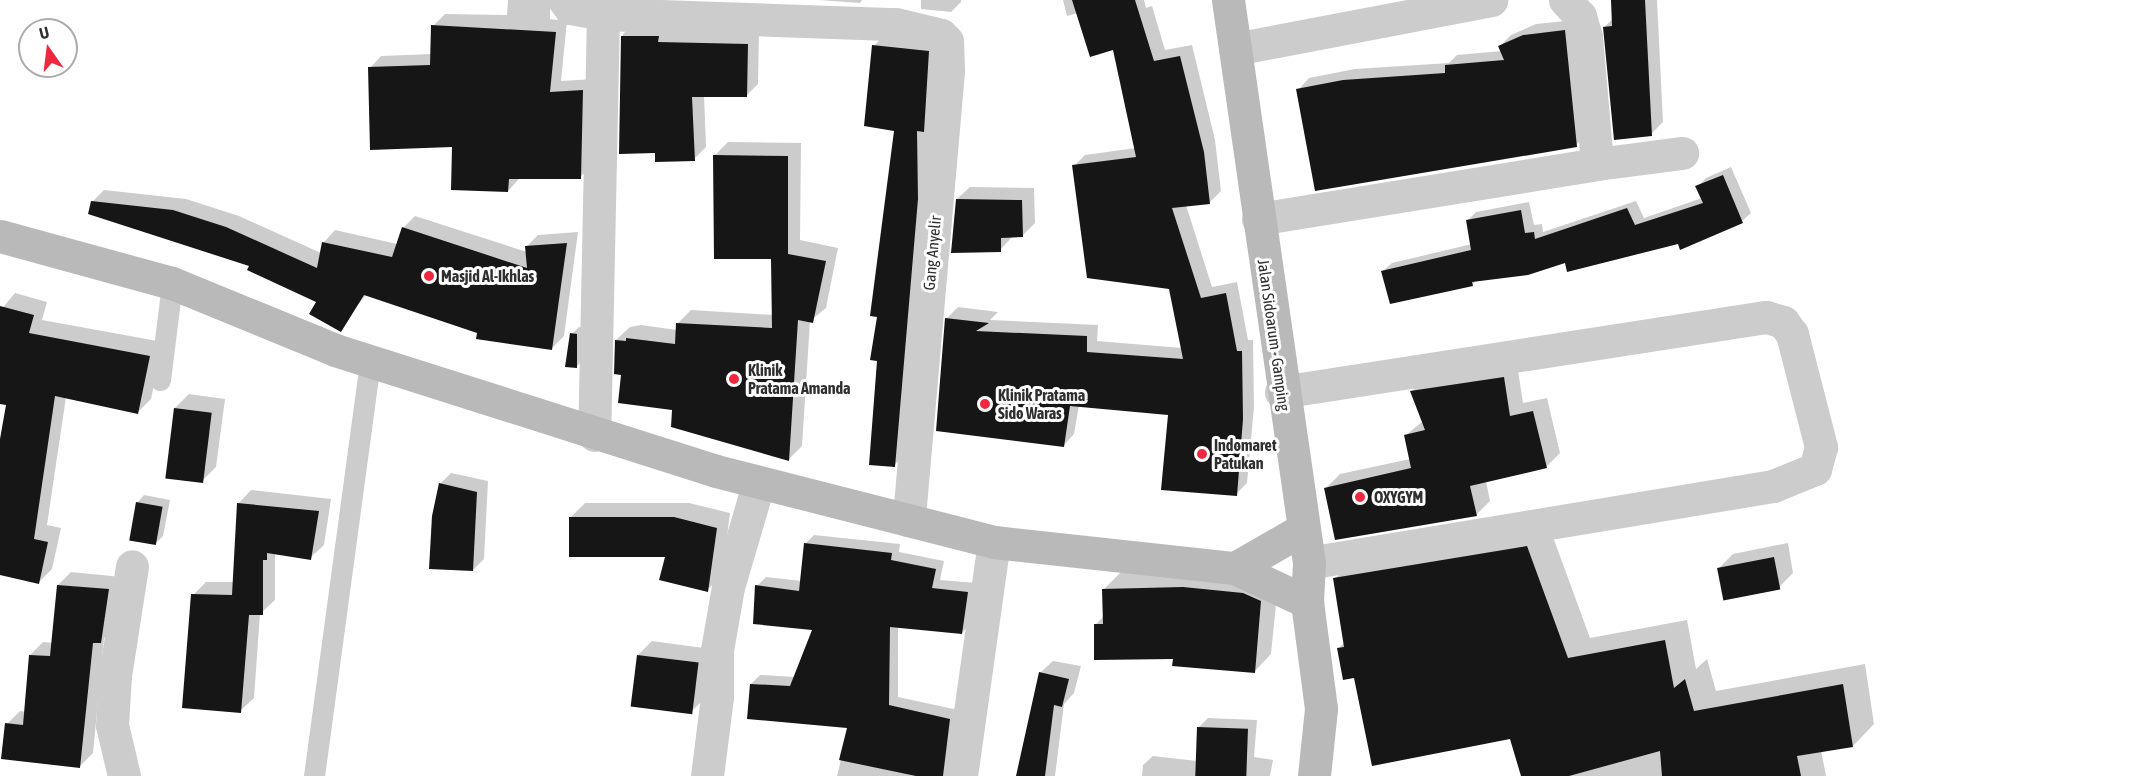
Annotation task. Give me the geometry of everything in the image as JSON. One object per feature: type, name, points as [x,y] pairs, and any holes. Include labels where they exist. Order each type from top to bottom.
[{"type":"main road","name":"Jalan Sidoarum - Gamping","points":[[1228,0],[1281,392],[1301,530],[1309,563],[1307,602],[1321,709],[1314,776]]},
{"type":"main road","points":[[0,236],[172,283],[370,360],[594,435],[759,482],[994,542],[1235,568],[1307,602]]},
{"type":"main road","points":[[1235,568],[1301,530]]},
{"type":"street","name":"Gang Anyelir","points":[[564,0],[570,8],[603,14],[897,12],[941,35],[950,49],[909,520]]},
{"type":"street","points":[[1235,49],[1491,0]]},
{"type":"street","points":[[1565,0],[1580,16],[1586,38],[1598,164]]},
{"type":"street","points":[[594,435],[603,14]]},
{"type":"street","points":[[1258,219],[1598,164],[1682,153]]},
{"type":"street","points":[[1281,392],[1766,317],[1783,322],[1792,334],[1821,447],[1815,469],[1773,486],[1309,563]]},
{"type":"street","points":[[708,776],[717,697],[718,639],[728,587],[759,482]]},
{"type":"street","points":[[962,776],[994,542]]},
{"type":"street","points":[[124,776],[112,725],[115,676],[132,566]]},
{"type":"lane","points":[[160,380],[172,283]]},
{"type":"lane","points":[[314,776],[370,360]]},
{"type":"building","points":[[1072,0],[1135,0],[1154,61],[1180,56],[1204,152],[1210,204],[1172,208],[1201,298],[1226,293],[1237,351],[1242,351],[1243,419],[1237,496],[1161,490],[1168,415],[1070,406],[1064,447],[936,431],[945,318],[989,323],[976,331],[1087,336],[1087,352],[1183,359],[1169,289],[1087,278],[1072,165],[1136,157],[1113,50],[1090,57]]},
{"type":"building","points":[[1611,0],[1645,0],[1652,136],[1614,140],[1603,27],[1612,26]]},
{"type":"building","points":[[431,25],[556,32],[550,92],[583,90],[581,179],[509,179],[508,192],[451,190],[452,147],[370,150],[368,67],[430,65]]},
{"type":"building","points":[[1565,30],[1577,147],[1315,191],[1296,89],[1343,80],[1445,73],[1445,65],[1504,60],[1498,46],[1523,35]]},
{"type":"building","points":[[621,36],[659,36],[658,42],[748,44],[747,97],[692,97],[695,161],[655,162],[655,153],[619,154]]},
{"type":"building","points":[[872,45],[929,51],[924,132],[917,131],[918,199],[895,467],[869,465],[877,361],[870,360],[877,317],[870,316],[894,131],[864,126]]},
{"type":"building","points":[[713,155],[788,156],[788,254],[826,261],[813,323],[798,320],[789,461],[671,427],[672,410],[618,403],[621,375],[614,374],[615,340],[626,341],[626,338],[675,344],[676,323],[772,328],[771,259],[714,259]]},
{"type":"building","points":[[1723,175],[1743,223],[1680,250],[1678,244],[1567,272],[1565,263],[1528,275],[1472,282],[1473,286],[1390,304],[1381,271],[1471,250],[1466,220],[1521,210],[1525,233],[1534,232],[1535,239],[1627,208],[1635,225],[1703,203],[1695,186]]},
{"type":"building","points":[[956,199],[1022,200],[1023,237],[1001,238],[1001,252],[951,253]]},
{"type":"building","points":[[91,201],[173,210],[226,227],[317,268],[322,242],[392,257],[402,227],[527,268],[525,246],[567,243],[552,350],[476,339],[477,333],[364,295],[341,332],[309,314],[316,302],[247,270],[249,266],[88,214]]},
{"type":"building","points":[[0,306],[34,315],[29,333],[150,356],[138,414],[55,396],[34,539],[48,542],[39,584],[0,575],[0,439],[6,405],[0,404]]},
{"type":"building","points":[[570,333],[577,334],[577,368],[565,367]]},
{"type":"building","points":[[1504,377],[1510,416],[1533,411],[1547,468],[1470,486],[1477,516],[1335,540],[1324,488],[1411,468],[1404,435],[1425,430],[1410,391]]},
{"type":"building","points":[[174,408],[212,413],[203,483],[165,478]]},
{"type":"building","points":[[439,483],[477,492],[473,571],[429,569],[432,516]]},
{"type":"building","points":[[136,502],[163,507],[156,545],[129,540]]},
{"type":"building","points":[[237,503],[319,511],[311,560],[267,553],[267,560],[263,560],[263,615],[249,615],[241,713],[182,708],[191,594],[232,595]]},
{"type":"building","points":[[569,517],[674,517],[717,528],[708,592],[659,580],[665,557],[569,557]]},
{"type":"building","points":[[804,543],[892,553],[891,560],[936,569],[932,588],[968,592],[962,634],[890,627],[889,705],[950,719],[943,776],[916,776],[839,760],[847,728],[747,719],[750,684],[790,686],[812,630],[753,624],[755,585],[799,591]]},
{"type":"building","points":[[1527,546],[1568,658],[1665,640],[1674,688],[1685,679],[1694,711],[1843,684],[1853,747],[1797,756],[1801,776],[1662,776],[1660,751],[1569,776],[1521,776],[1510,739],[1372,766],[1354,678],[1343,680],[1337,648],[1344,647],[1333,578]]},
{"type":"building","points":[[1774,557],[1780,589],[1723,600],[1717,568]]},
{"type":"building","points":[[57,585],[109,589],[101,643],[93,643],[80,768],[1,759],[5,723],[23,725],[29,655],[50,656]]},
{"type":"building","points":[[1183,587],[1243,593],[1261,601],[1255,673],[1172,666],[1173,659],[1094,660],[1094,624],[1103,624],[1102,589]]},
{"type":"building","points":[[637,655],[699,663],[692,714],[631,707]]},
{"type":"building","points":[[1039,672],[1069,679],[1062,707],[1054,705],[1045,776],[1016,776]]},
{"type":"building","points":[[1197,727],[1248,729],[1246,776],[1195,776]]},
{"type":"place","name":"Masjid Al-Ikhlas","points":[[429,276]]},
{"type":"place","name":"Klinik Pratama Amanda","points":[[734,379]]},
{"type":"place","name":"Klinik Pratama Sido Waras","points":[[985,404]]},
{"type":"place","name":"Indomaret Patukan","points":[[1202,454]]},
{"type":"place","name":"OXYGYM","points":[[1360,497]]}]
